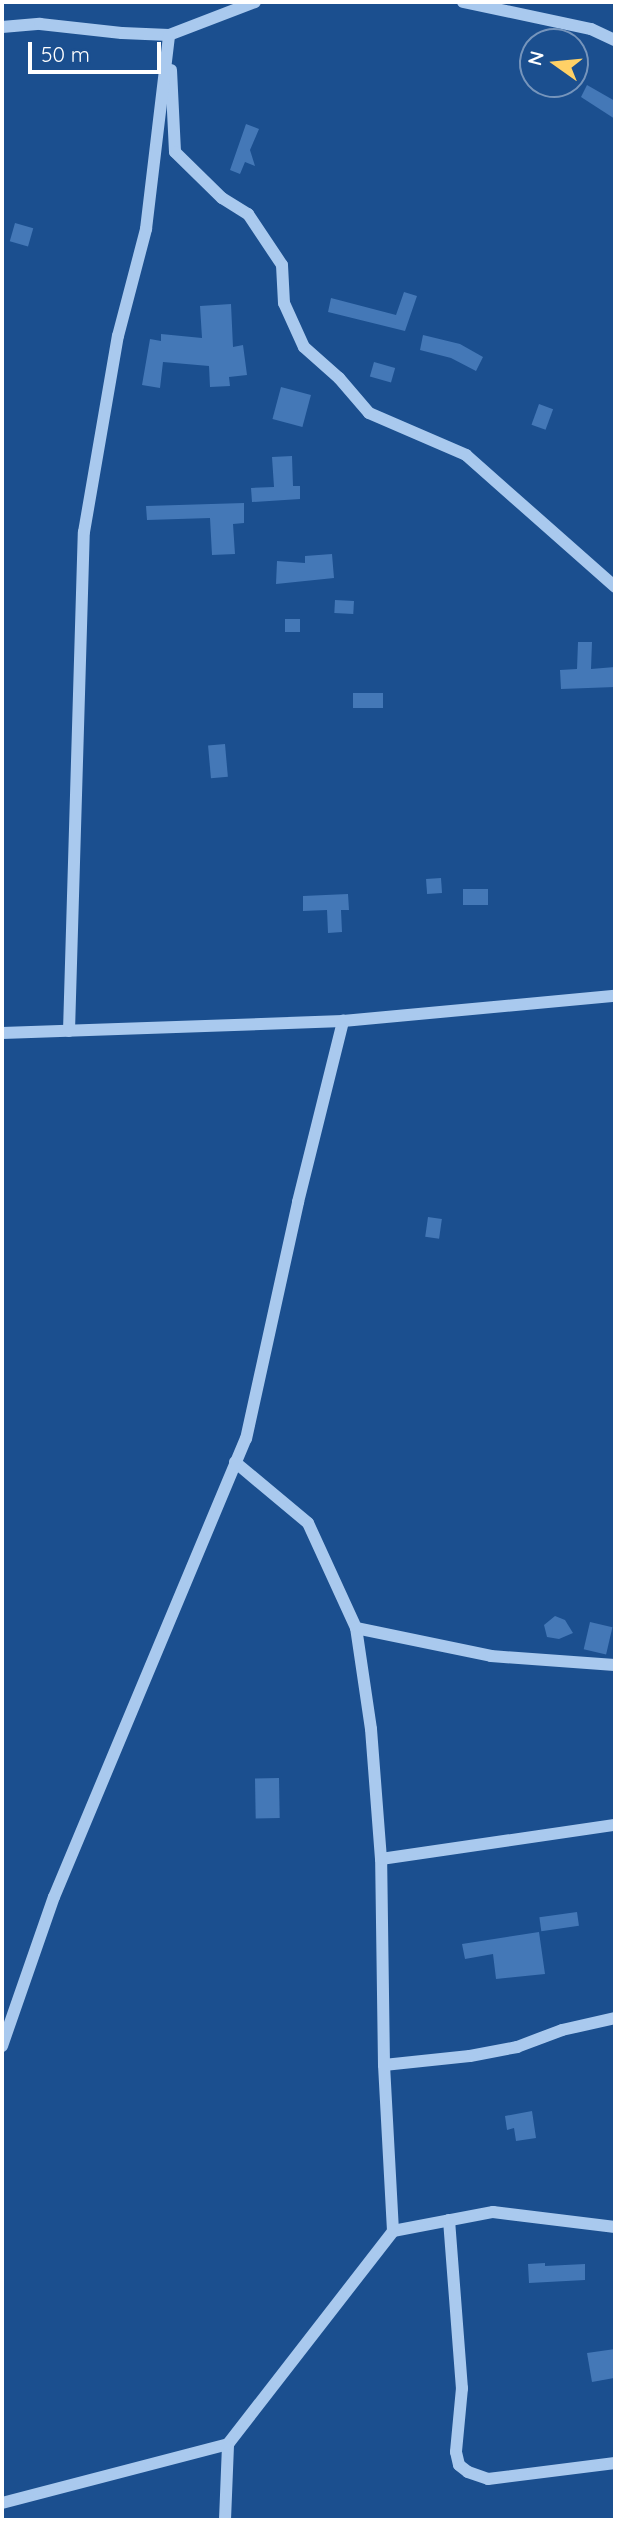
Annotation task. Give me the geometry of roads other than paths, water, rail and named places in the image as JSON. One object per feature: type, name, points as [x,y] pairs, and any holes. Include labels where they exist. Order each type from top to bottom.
[{"type":"street","points":[[2,27],[40,24],[169,35],[255,2]]},
{"type":"street","points":[[463,2],[591,29],[615,40]]},
{"type":"street","points":[[169,35],[175,152],[222,198],[247,214],[282,265],[284,303],[304,347],[339,378],[369,413],[466,455],[615,587]]},
{"type":"street","points":[[69,1031],[84,532],[118,336],[146,229],[169,35]]},
{"type":"street","points":[[2,1033],[343,1021],[615,996]]},
{"type":"street","points":[[2,2046],[54,1897],[246,1439],[298,1202],[343,1021]]},
{"type":"street","points":[[225,2520],[228,2444],[393,2231],[384,2065],[381,1859],[371,1729],[356,1628],[308,1523],[235,1462]]},
{"type":"street","points":[[356,1628],[491,1656],[615,1665]]},
{"type":"street","points":[[381,1859],[615,1825]]},
{"type":"street","points":[[384,2065],[470,2056],[506,2049],[562,2030],[615,2018]]},
{"type":"street","points":[[393,2231],[493,2212],[615,2227]]},
{"type":"street","points":[[449,2220],[462,2388],[456,2452],[459,2465],[468,2472],[488,2479],[615,2463]]},
{"type":"street","points":[[2,2503],[228,2444]]}]
